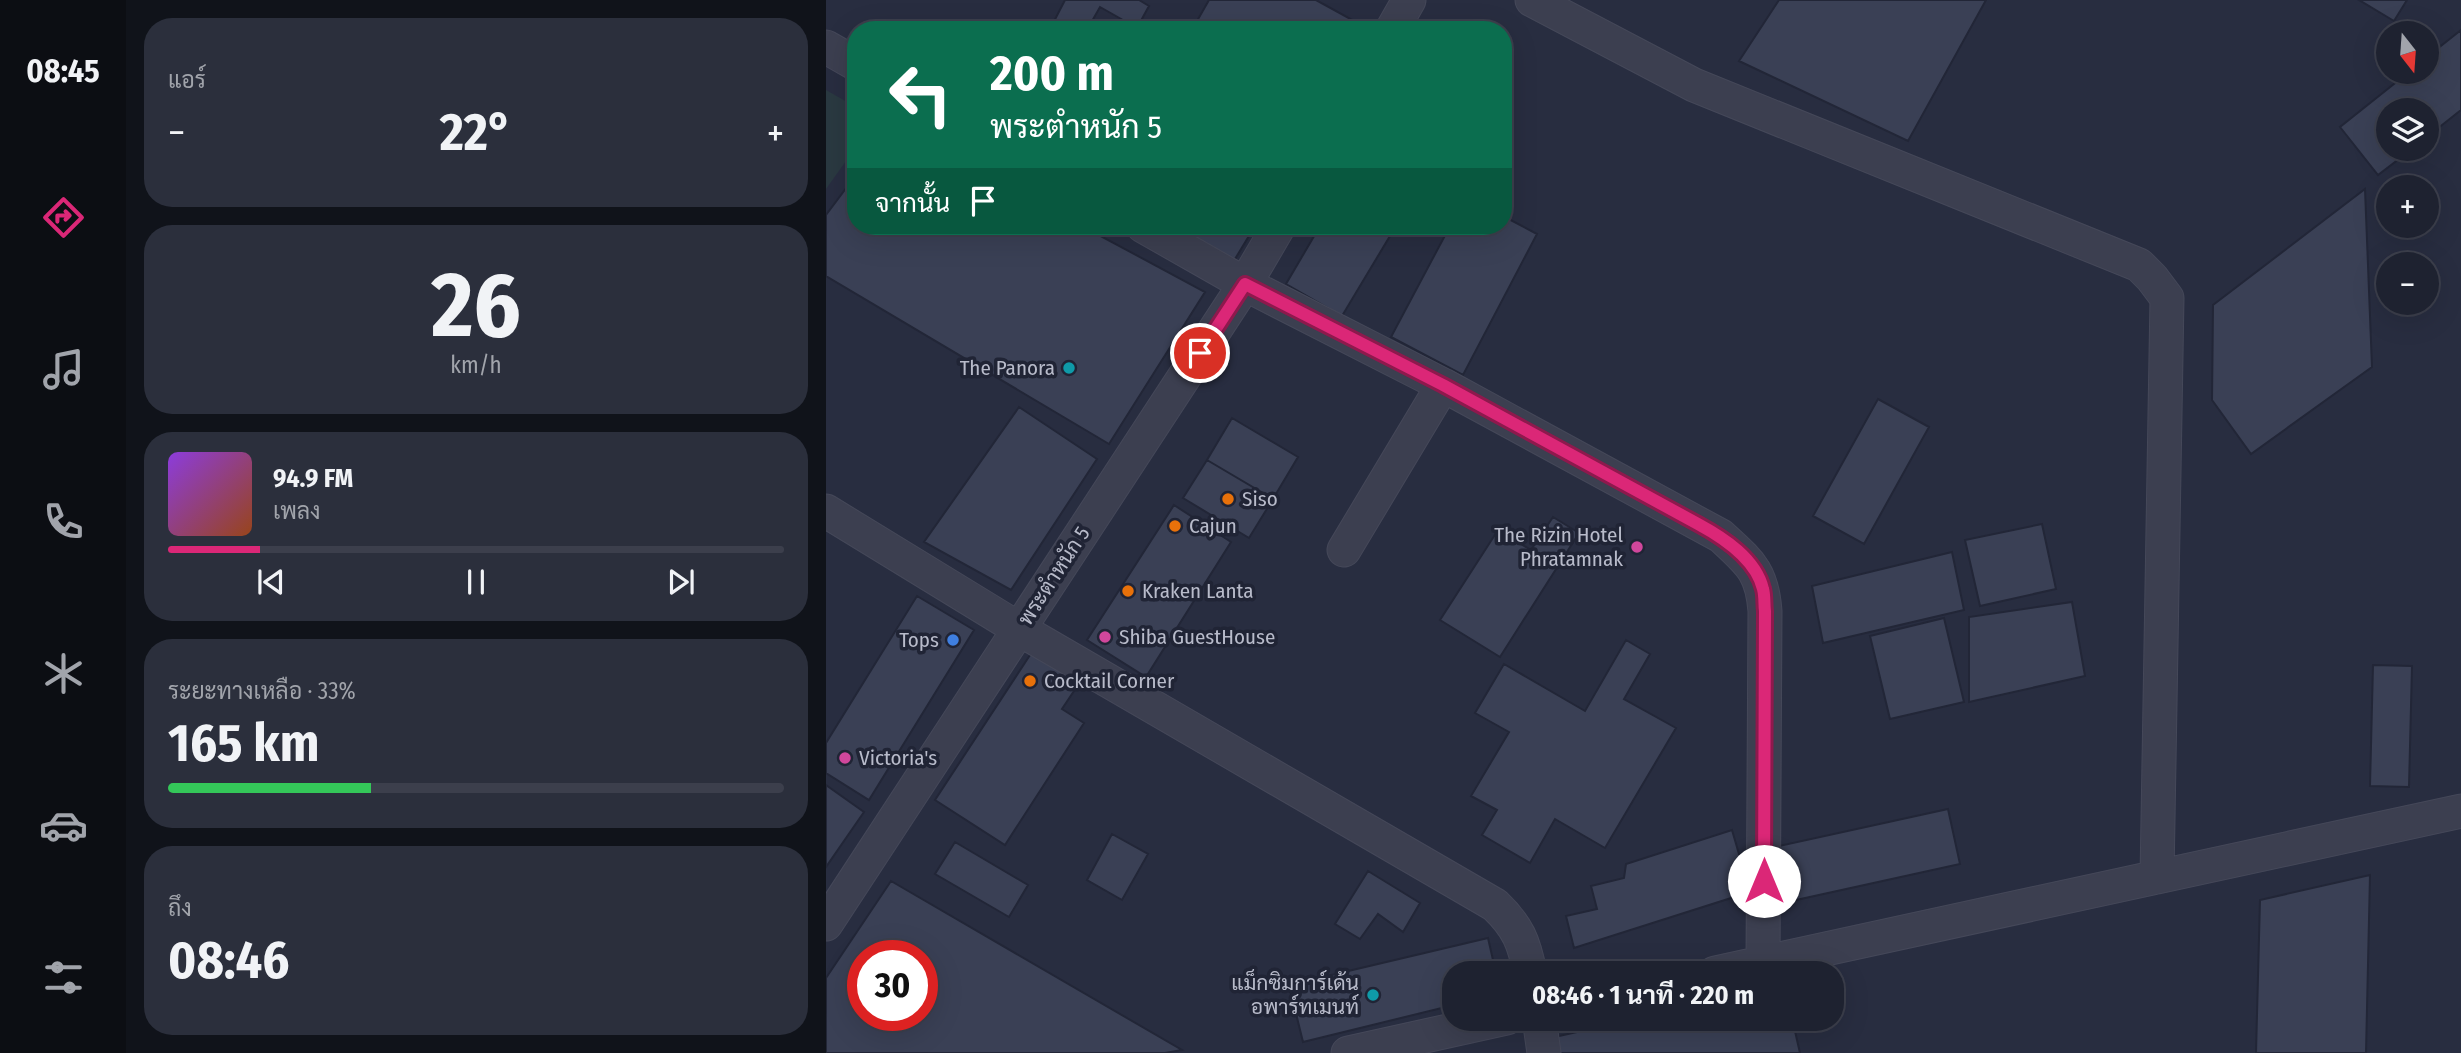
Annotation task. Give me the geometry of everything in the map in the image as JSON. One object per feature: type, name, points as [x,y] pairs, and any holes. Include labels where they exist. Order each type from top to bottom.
[{"type":"street","points":[[1397,21],[1409,0]]},
{"type":"street","points":[[1532,0],[1694,85],[2139,265],[2167,298],[2157,877]]},
{"type":"street","points":[[826,47],[847,59]]},
{"type":"street","points":[[1159,235],[1245,284],[1443,385],[1721,537],[1752,566],[1763,587],[1765,611],[1763,961]]},
{"type":"street","name":"พระตำหนัก 5","points":[[826,924],[1245,284],[1274,235]]},
{"type":"street","points":[[1344,550],[1443,385]]},
{"type":"street","points":[[826,511],[1019,629],[1495,905],[1511,919],[1524,943],[1528,961]]},
{"type":"street","points":[[1768,961],[2461,811]]},
{"type":"street","points":[[1349,1053],[1448,1031]]},
{"type":"street","points":[[1541,1031],[1544,1053]]},
{"type":"shaded area","points":[[826,90],[847,102],[847,160],[826,189]]},
{"type":"building","points":[[1065,0],[1139,0],[1149,6],[1141,21],[1125,21],[1100,7],[1092,21],[1054,21]]},
{"type":"building","points":[[1209,0],[1316,0],[1354,21],[1197,21]]},
{"type":"building","points":[[1779,0],[1986,0],[1908,141],[1739,61]]},
{"type":"building","points":[[2359,0],[2407,0],[2394,21]]},
{"type":"building","points":[[2461,30],[2461,110],[2439,127],[2439,98],[2376,98],[2394,84],[2440,84],[2440,47]]},
{"type":"building","points":[[2376,98],[2376,161],[2396,161],[2378,175],[2340,127]]},
{"type":"building","name":"The Panora","points":[[847,187],[847,235],[1099,235],[1205,292],[1109,444],[826,276],[826,215]]},
{"type":"building","points":[[2365,189],[2372,367],[2251,454],[2212,400],[2213,305]]},
{"type":"building","points":[[1512,221],[1537,234],[1463,375],[1391,337],[1445,235],[1512,235]]},
{"type":"building","points":[[1182,235],[1250,235],[1232,264]]},
{"type":"building","points":[[1315,235],[1391,235],[1342,316],[1286,284]]},
{"type":"building","points":[[1878,399],[1929,427],[1864,544],[1813,516]]},
{"type":"building","points":[[1019,407],[1097,459],[1011,590],[924,542]]},
{"type":"building","points":[[1232,418],[1298,457],[1273,499],[1207,460]]},
{"type":"building","name":"Siso","points":[[1207,460],[1273,499],[1249,538],[1183,498]]},
{"type":"building","points":[[1174,505],[1231,542],[1146,677],[1087,640]]},
{"type":"building","points":[[1553,517],[1579,533],[1500,657],[1440,620],[1498,530],[1531,550]]},
{"type":"building","points":[[2042,524],[2056,589],[1980,606],[1965,540]]},
{"type":"building","points":[[1952,552],[1964,610],[1823,643],[1812,586]]},
{"type":"building","points":[[917,596],[974,630],[869,800],[826,773],[826,743]]},
{"type":"building","points":[[2072,602],[2085,676],[1969,702],[1969,617]]},
{"type":"building","points":[[1944,618],[1964,702],[1890,719],[1870,636]]},
{"type":"building","points":[[1626,640],[1650,654],[1624,699],[1676,728],[1605,848],[1555,819],[1530,863],[1482,835],[1497,810],[1471,796],[1509,732],[1475,713],[1504,664],[1585,711]]},
{"type":"building","points":[[1032,652],[1080,682],[1062,709],[1084,723],[1005,845],[935,800]]},
{"type":"building","points":[[2373,665],[2412,666],[2409,787],[2370,786]]},
{"type":"building","points":[[826,785],[864,812],[826,867]]},
{"type":"building","points":[[1948,809],[1960,864],[1787,902],[1775,847]]},
{"type":"building","points":[[1732,830],[1750,892],[1574,948],[1566,916],[1597,909],[1591,886],[1624,878],[1626,864]]},
{"type":"building","points":[[1112,834],[1148,854],[1122,900],[1087,880]]},
{"type":"building","points":[[955,842],[1028,885],[1009,917],[935,874]]},
{"type":"building","points":[[1368,871],[1420,903],[1403,932],[1378,914],[1360,939],[1335,924]]},
{"type":"building","points":[[2370,875],[2366,1053],[2256,1053],[2260,900]]},
{"type":"building","points":[[891,881],[1182,1050],[1165,1053],[826,1053],[826,978],[847,947],[847,1031],[938,1031],[938,940],[851,940]]},
{"type":"building","name":"แม็กซิมการ์เด้น อพาร์ทเมนท์","points":[[1488,938],[1493,961],[1442,961],[1442,1008],[1303,1042],[1289,985]]},
{"type":"building","points":[[1582,1031],[1795,1031],[1800,1053],[1553,1053],[1550,1038]]},
{"type":"place","name":"The Panora","points":[[1069,368]]},
{"type":"place","name":"Siso","points":[[1228,499]]},
{"type":"place","name":"Cajun","points":[[1175,526]]},
{"type":"place","name":"The Rizin Hotel Phratamnak","points":[[1637,547]]},
{"type":"place","name":"Kraken Lanta","points":[[1128,591]]},
{"type":"place","name":"Shiba GuestHouse","points":[[1105,637]]},
{"type":"place","name":"Tops","points":[[953,640]]},
{"type":"place","name":"Cocktail Corner","points":[[1030,681]]},
{"type":"place","name":"Victoria's","points":[[845,758]]},
{"type":"place","name":"แม็กซิมการ์เด้น อพาร์ทเมนท์","points":[[1373,995]]},
{"type":"route","points":[[1200,353],[1245,284],[1443,385],[1698,524],[1721,537],[1737,551],[1752,566],[1763,587],[1765,611],[1764,881]]}]
